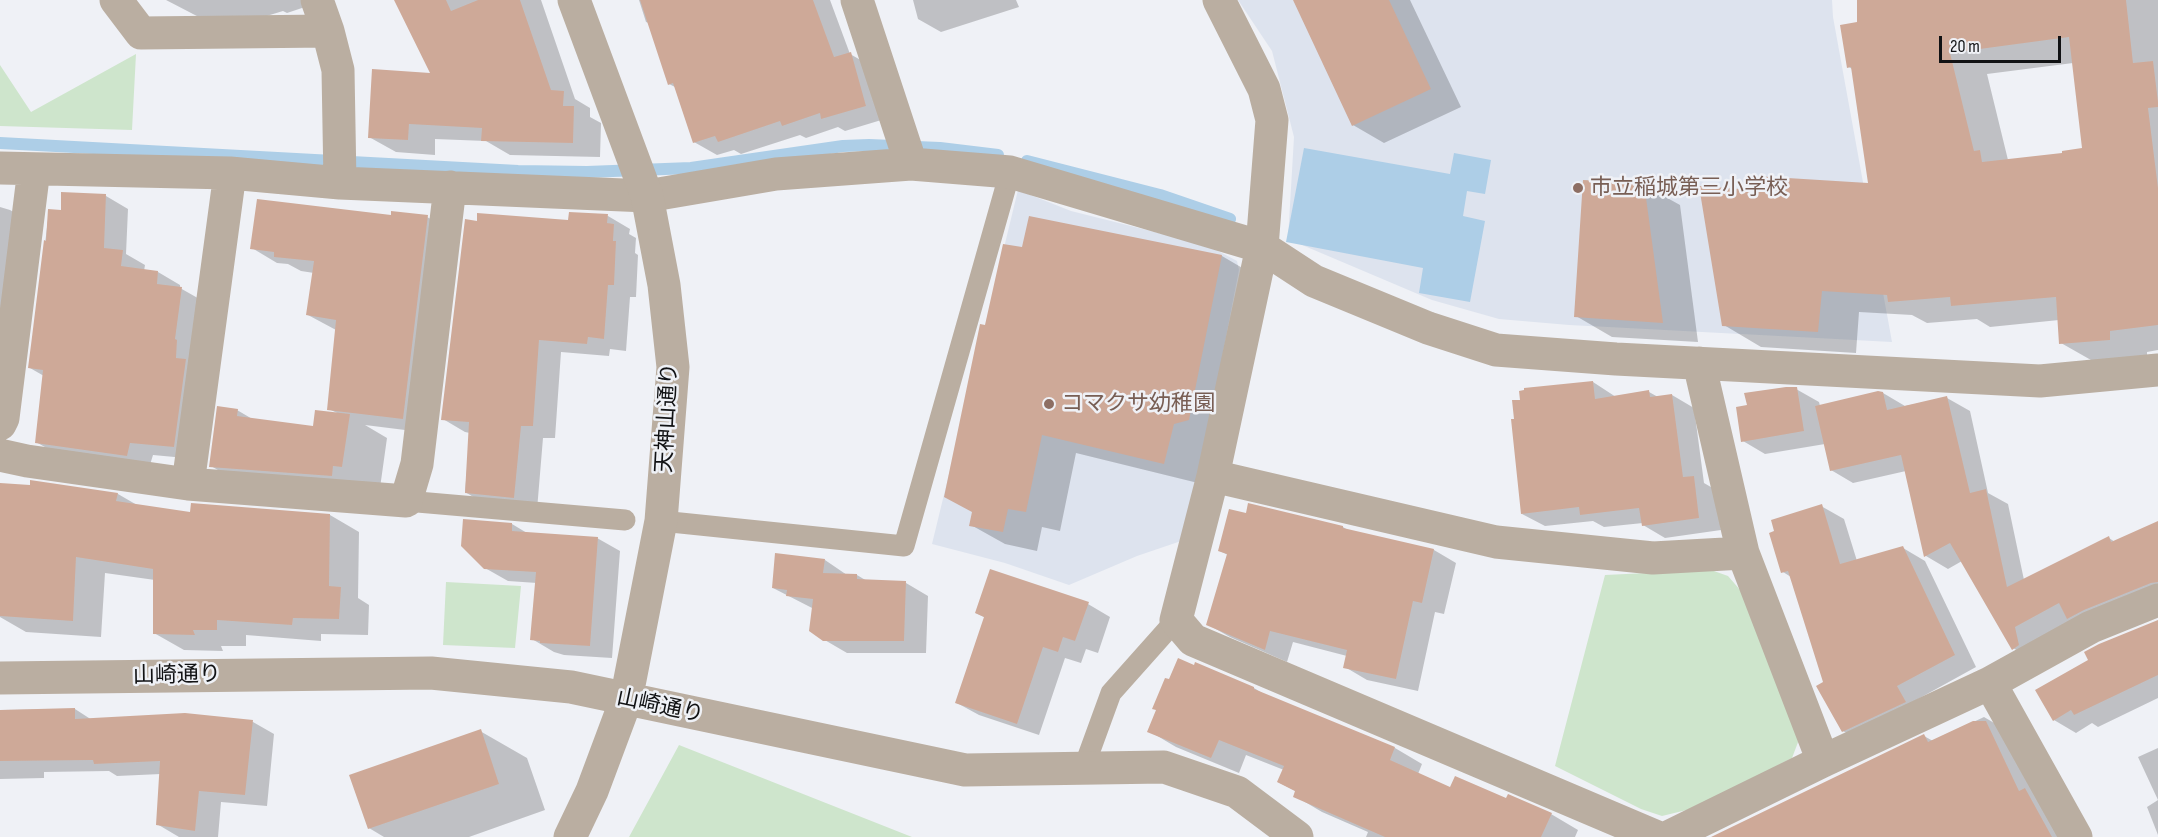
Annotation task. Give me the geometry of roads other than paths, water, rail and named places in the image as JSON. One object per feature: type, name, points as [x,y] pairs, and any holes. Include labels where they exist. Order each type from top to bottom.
[{"type":"street","points":[[116,0],[141,33],[328,31]]},
{"type":"street","points":[[317,0],[339,70],[340,183]]},
{"type":"street","name":"天神山通り","points":[[570,837],[592,792],[626,700],[661,521],[673,367],[664,285],[647,196],[574,0]]},
{"type":"street","points":[[857,0],[911,164]]},
{"type":"street","points":[[1219,0],[1264,89],[1272,120],[1262,247],[1213,476],[1176,620],[1193,640],[1657,837]]},
{"type":"street","points":[[0,168],[230,173],[340,183],[647,196],[776,174],[911,164],[1010,171],[1262,247],[1314,281],[1428,328],[1496,350],[2040,381],[2158,370]]},
{"type":"street","points":[[0,424],[3,418],[34,169]]},
{"type":"street","points":[[188,484],[230,173]]},
{"type":"street","points":[[0,455],[27,461],[188,484],[406,501],[417,464],[450,187]]},
{"type":"street","points":[[1699,363],[1743,553],[1823,761]]},
{"type":"street","points":[[1213,476],[1496,542],[1653,558],[1743,553]]},
{"type":"street","points":[[1668,837],[1990,683],[2091,627],[2158,600]]},
{"type":"street","name":"山崎通り","points":[[0,678],[431,674],[571,687],[965,770],[1164,767],[1237,792],[1297,837]]},
{"type":"street","points":[[1990,683],[2076,837]]},
{"type":"lane","points":[[661,521],[904,546],[1010,171]]},
{"type":"lane","points":[[406,501],[625,520]]},
{"type":"lane","points":[[1084,767],[1111,693],[1176,620]]},
{"type":"water","points":[[1304,148],[1450,174],[1454,153],[1491,160],[1485,194],[1467,191],[1463,216],[1485,221],[1470,302],[1419,293],[1423,268],[1286,242]]},
{"type":"waterway","points":[[0,143],[518,171],[587,172],[691,168],[843,146],[940,148],[998,155]]},
{"type":"waterway","points":[[1027,161],[1160,195],[1230,219]]},
{"type":"place","name":"市立稲城第三小学校","points":[[1578,188]]},
{"type":"place","name":"コマクサ幼稚園","points":[[1049,404]]}]
